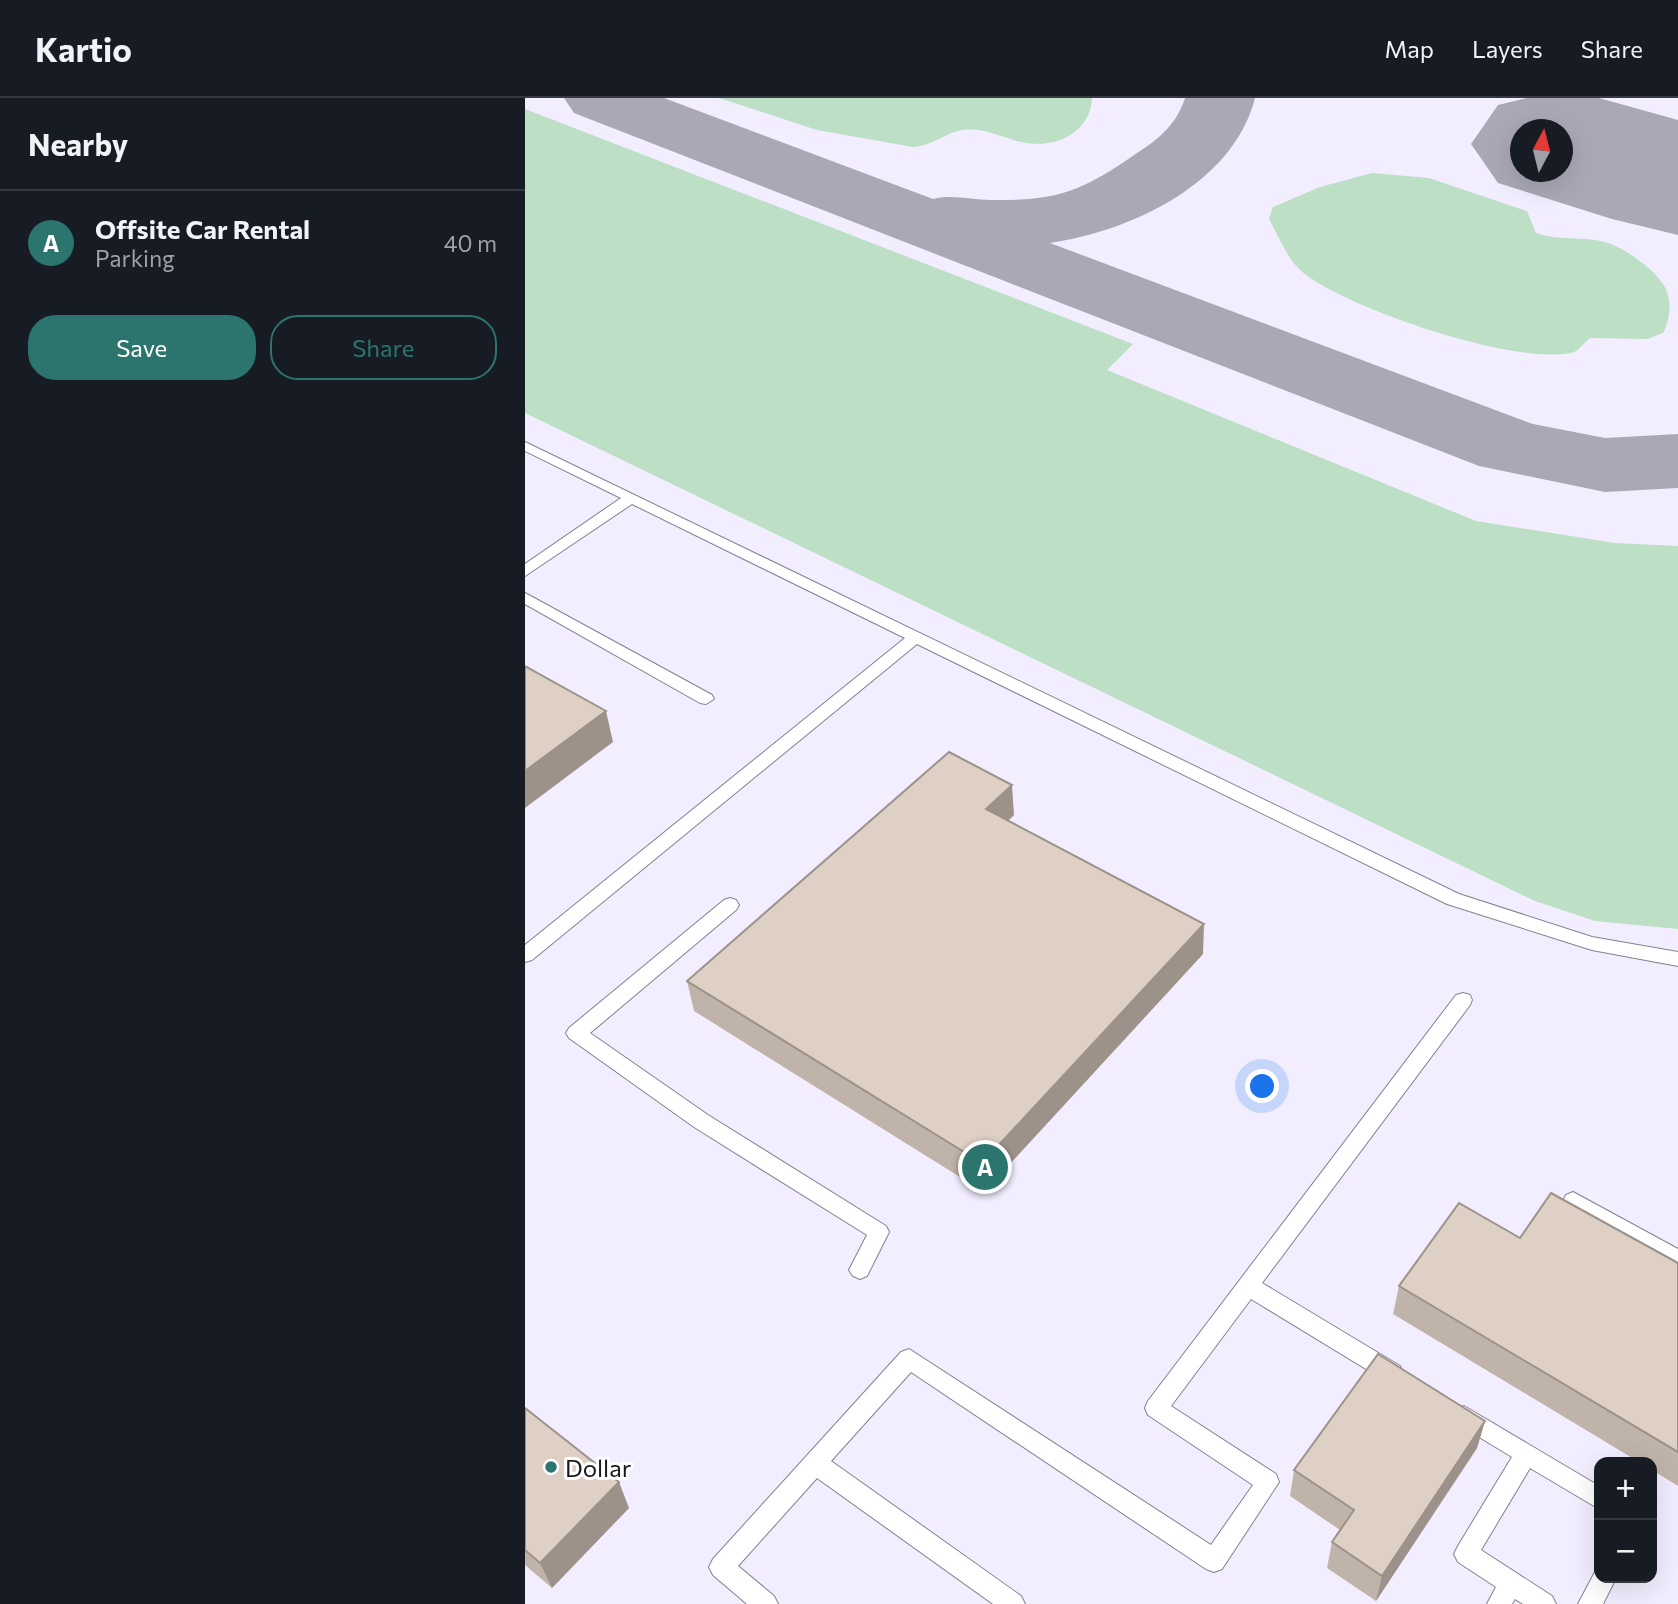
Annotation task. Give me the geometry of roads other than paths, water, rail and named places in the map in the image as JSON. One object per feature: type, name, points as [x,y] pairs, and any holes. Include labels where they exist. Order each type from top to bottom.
[{"type":"lane","points":[[525,446],[1453,900],[1558,937],[1629,954],[1678,959]]},
{"type":"lane","points":[[525,571],[631,498]]},
{"type":"lane","points":[[525,598],[706,699]]},
{"type":"lane","points":[[525,955],[916,637]]},
{"type":"lane","points":[[730,905],[576,1033],[701,1121],[879,1232],[860,1270]]},
{"type":"lane","points":[[766,1604],[720,1567],[909,1359],[1214,1561],[1268,1482],[1156,1408],[1463,1000]]},
{"type":"lane","points":[[1573,1201],[1678,1260]]},
{"type":"lane","points":[[1248,1286],[1410,1384]]},
{"type":"lane","points":[[1445,1405],[1594,1495]]},
{"type":"lane","points":[[1526,1454],[1466,1555],[1505,1594],[1544,1604]]},
{"type":"lane","points":[[815,1463],[1013,1604]]},
{"type":"lane","points":[[1590,1604],[1602,1583]]},
{"type":"place","name":"Offsite Car Rental","points":[[985,1167]]},
{"type":"place","name":"Dollar","points":[[551,1467]]}]
